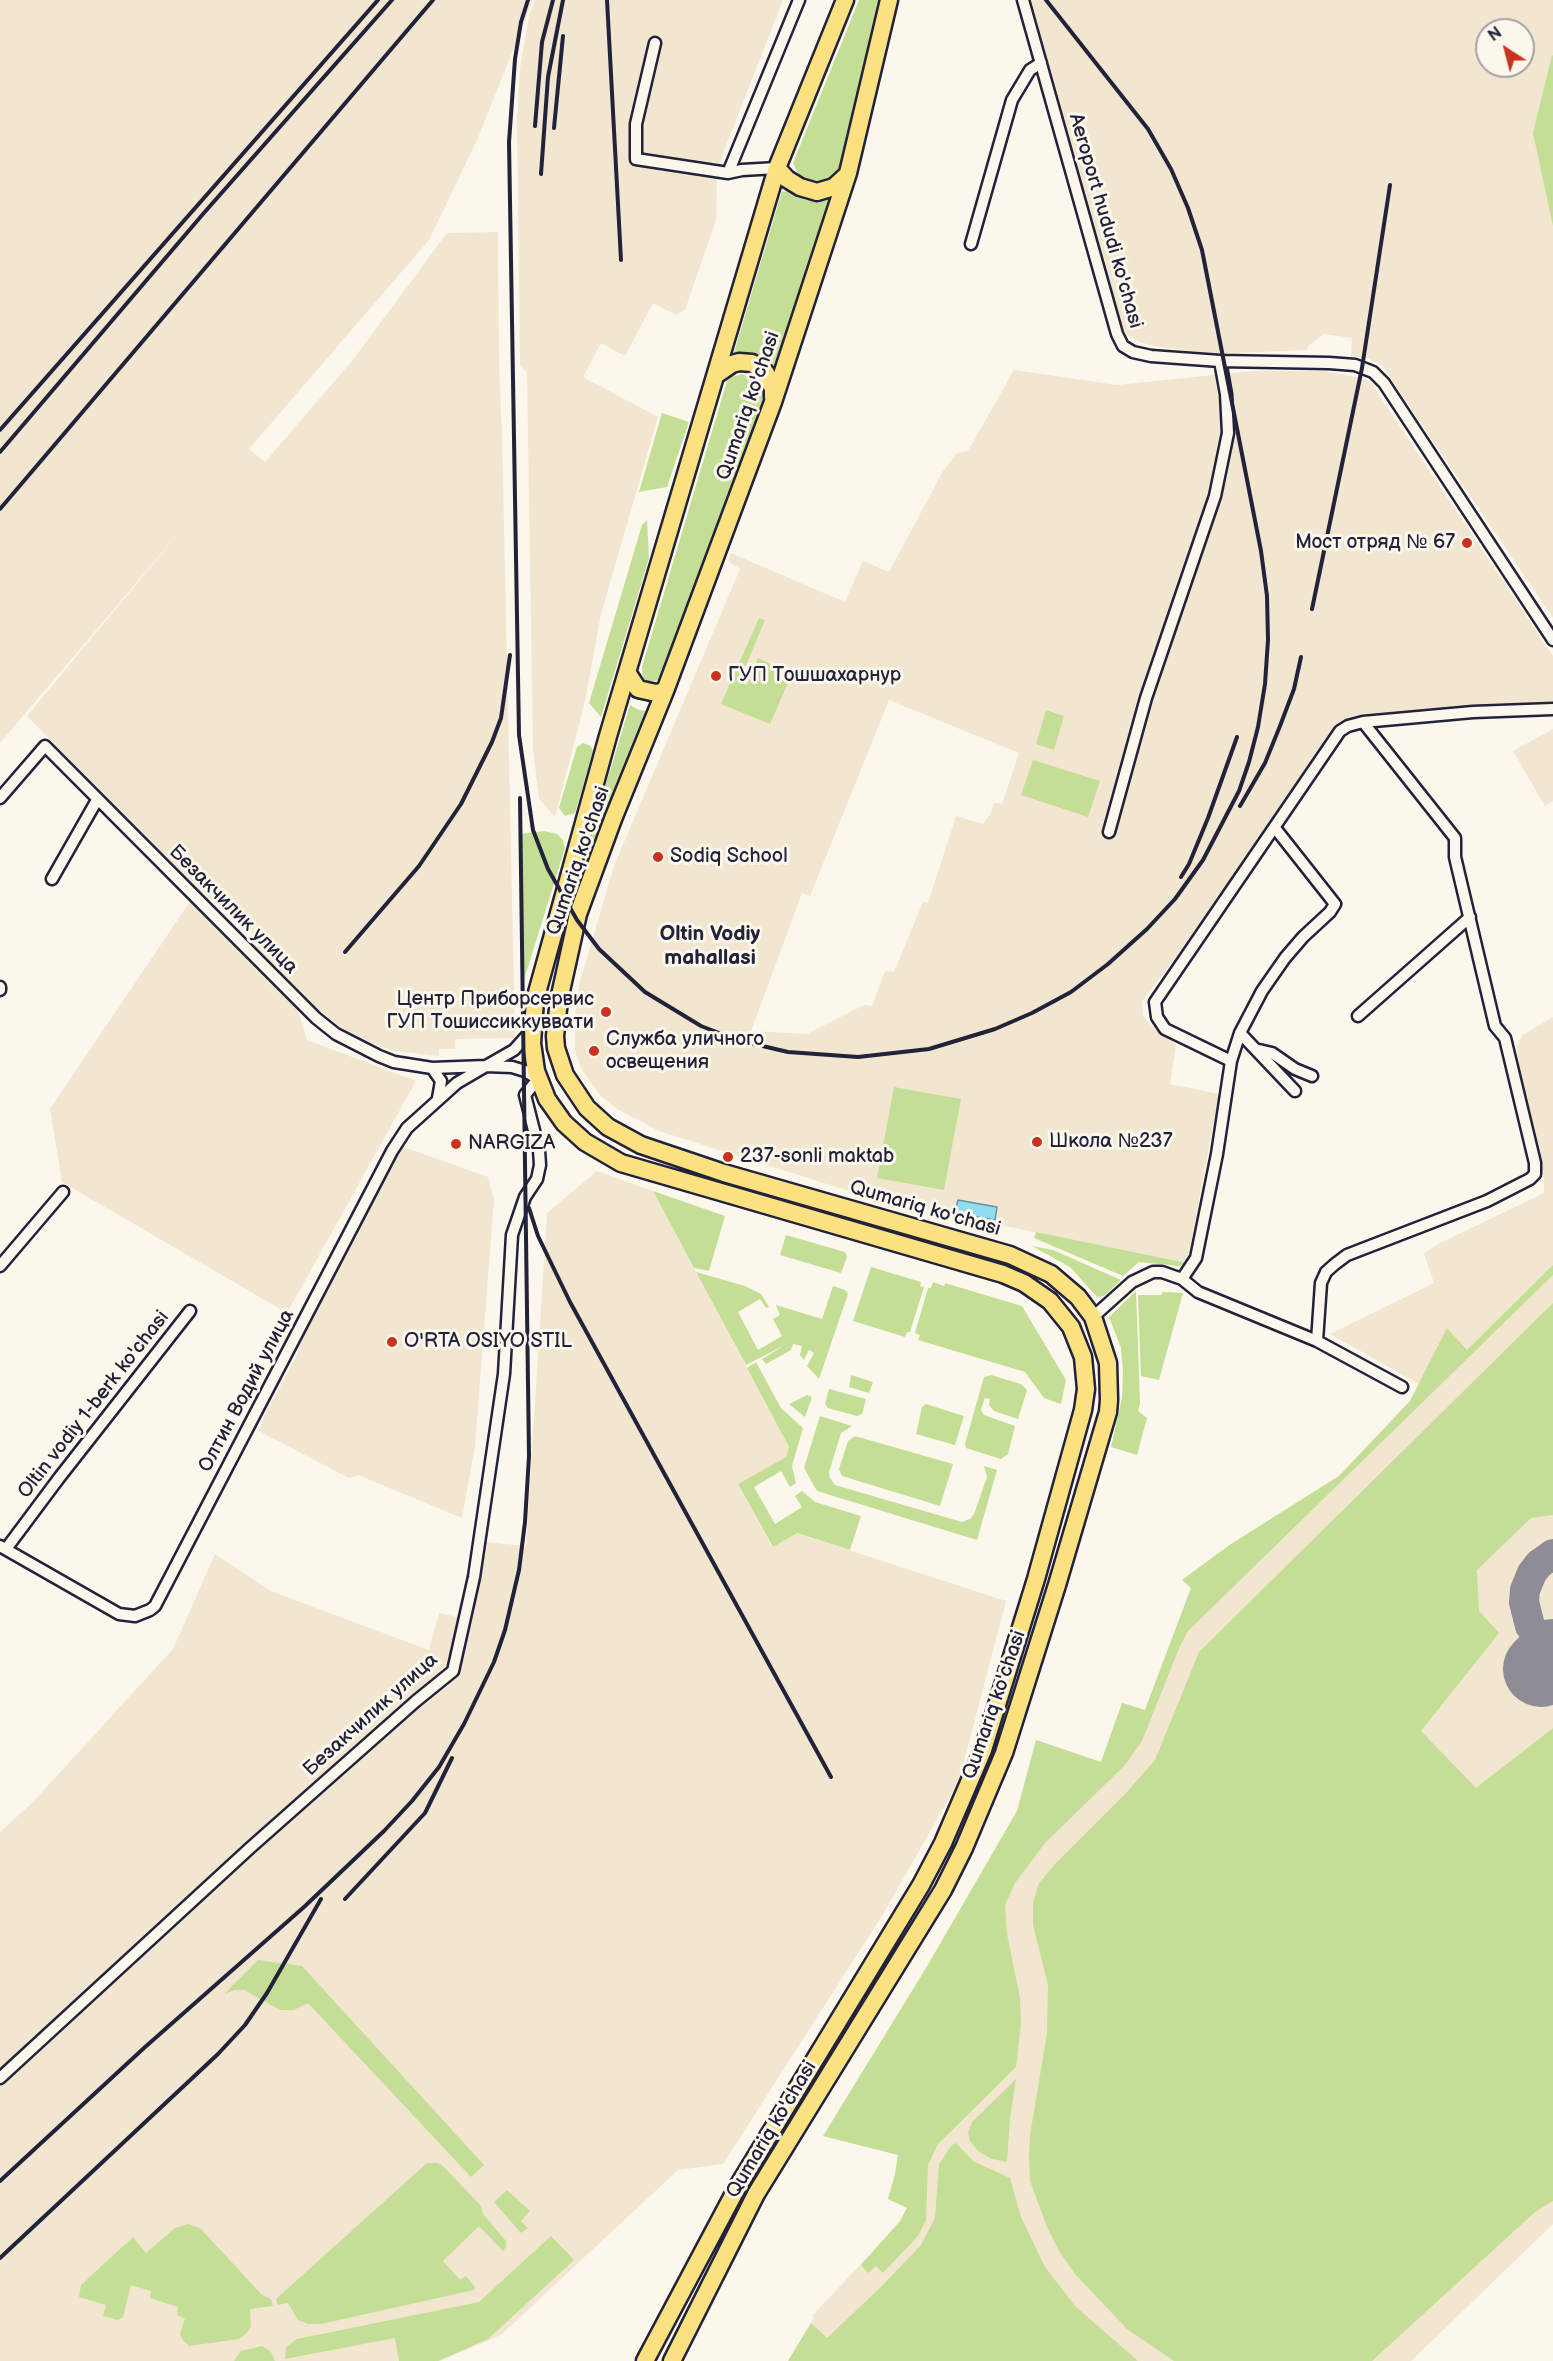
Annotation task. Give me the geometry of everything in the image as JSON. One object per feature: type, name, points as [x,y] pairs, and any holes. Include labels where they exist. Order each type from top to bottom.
[{"type":"main road","points":[[814,75],[839,0]]},
{"type":"main road","name":"Qumariq ko'chasi","points":[[645,2361],[728,2203],[921,1885],[943,1843],[982,1750],[1036,1579],[1083,1410],[1086,1378],[1083,1357],[1076,1337],[1065,1317],[1050,1301],[1024,1283],[1003,1274],[615,1160],[585,1142],[564,1123],[547,1099],[538,1079],[533,1058],[535,1000],[541,974],[627,672],[777,168],[845,0]]},
{"type":"main road","name":"Qumariq ko'chasi","points":[[672,2361],[756,2194],[943,1890],[964,1848],[1004,1753],[1108,1412],[1108,1363],[1093,1317],[1065,1285],[1043,1270],[1010,1255],[724,1173],[641,1145],[608,1127],[587,1108],[565,1075],[556,1048],[555,1036],[564,975],[578,914],[665,692],[773,402],[848,173],[889,0]]},
{"type":"main road","points":[[777,168],[787,179],[800,187],[818,192],[834,187],[848,173]]},
{"type":"main road","points":[[716,375],[739,362],[757,366],[770,379],[773,402]]},
{"type":"main road","points":[[627,672],[638,689],[656,693],[665,692]]},
{"type":"main road","points":[[570,873],[591,879]]},
{"type":"main road","points":[[874,1236],[879,1218]]},
{"type":"main road","points":[[1036,1579],[1057,1585]]},
{"type":"main road","points":[[777,2122],[794,2132]]},
{"type":"street","points":[[728,173],[799,0]]},
{"type":"street","name":"Aeroport hududi ko'chasi","points":[[1023,0],[1120,342],[1127,349],[1139,354],[1220,361],[1329,363],[1359,366],[1376,375],[1407,418],[1553,640]]},
{"type":"street","points":[[656,43],[636,124],[636,159],[728,173],[777,168]]},
{"type":"street","points":[[971,244],[1012,100],[1030,70],[1041,63]]},
{"type":"street","points":[[737,150],[742,170]]},
{"type":"street","points":[[1109,832],[1146,698],[1215,496],[1228,434],[1226,394],[1220,361]]},
{"type":"street","points":[[1231,1061],[1165,1029],[1157,1017],[1155,1002],[1340,731],[1363,722],[1473,712],[1553,709]]},
{"type":"street","points":[[1317,1341],[1321,1283],[1326,1272],[1335,1264],[1347,1255],[1441,1221],[1487,1201],[1530,1179],[1535,1174],[1535,1164],[1505,1038],[1495,1026],[1455,857],[1453,834],[1363,722]]},
{"type":"street","name":"Безакчилик улица","points":[[0,798],[45,746],[323,1024],[343,1038],[394,1062],[432,1068],[486,1066]]},
{"type":"street","points":[[52,879],[97,800]]},
{"type":"street","points":[[1182,1279],[1196,1258],[1217,1154],[1231,1061],[1240,1032],[1262,991],[1285,958],[1335,904],[1275,828]]},
{"type":"street","points":[[1358,1016],[1470,917]]},
{"type":"street","name":"Олтин Водий улица","points":[[3,1548],[119,1614],[135,1616],[150,1611],[155,1606],[392,1151],[412,1121],[438,1098],[456,1083],[514,1050],[533,1029]]},
{"type":"street","points":[[1240,1032],[1295,1091]]},
{"type":"street","points":[[1258,1050],[1272,1053],[1295,1069],[1312,1076]]},
{"type":"street","points":[[486,1066],[512,1067],[525,1071],[538,1079]]},
{"type":"street","points":[[432,1068],[441,1081],[438,1098]]},
{"type":"street","name":"Безакчилик улица","points":[[0,2078],[250,1848],[453,1671],[474,1577],[502,1385],[512,1235],[525,1197],[537,1179],[540,1165],[539,1150],[525,1095],[538,1079]]},
{"type":"street","points":[[0,1266],[63,1192]]},
{"type":"street","points":[[1093,1317],[1132,1282],[1162,1272],[1182,1279],[1198,1292],[1317,1341],[1402,1387]]},
{"type":"street","name":"Oltin vodiy 1-berk ko'chasi","points":[[3,1548],[189,1311]]},
{"type":"shaded area","points":[[0,0],[533,0],[478,138],[429,240],[249,449],[265,462],[352,361],[447,233],[498,232],[499,367],[515,1038],[455,1039],[455,1049],[439,1049],[439,1056],[394,1051],[357,1039],[313,1006],[252,947],[258,940],[242,923],[181,876],[27,716],[188,522],[0,743]]},
{"type":"shaded area","points":[[535,0],[783,0],[717,173],[716,220],[685,310],[676,315],[653,303],[625,356],[601,343],[583,377],[658,417],[601,614],[585,701],[555,817],[539,799],[533,749],[527,373],[520,364],[517,119],[520,68],[529,16]]},
{"type":"shaded area","points":[[1029,0],[1553,0],[1553,618],[1382,366],[1368,358],[1351,357],[1352,338],[1324,334],[1308,346],[1307,350],[1214,354],[1154,346],[1127,335],[1121,326]]},
{"type":"shaded area","points":[[1014,370],[1117,385],[1253,371],[1325,371],[1369,380],[1553,656],[1553,703],[1344,720],[1198,929],[1142,1001],[1143,1016],[1176,1045],[1170,1084],[1219,1094],[1187,1263],[935,1212],[846,1190],[659,1131],[617,1109],[600,1095],[582,1070],[575,1051],[575,1019],[579,985],[614,866],[740,569],[728,561],[731,553],[845,602],[863,561],[889,572],[943,471],[957,453],[968,451]],"holes":[[[889,700],[1019,753],[1002,804],[994,803],[991,813],[983,824],[956,816],[928,903],[923,902],[894,972],[885,971],[872,1006],[864,1005],[807,1034],[751,1031],[802,893],[810,896]]]},
{"type":"shaded area","points":[[1553,729],[1553,801],[1545,806],[1513,751]]},
{"type":"shaded area","points":[[191,900],[296,1005],[307,1040],[416,1081],[287,1313],[62,1182],[50,1109]]},
{"type":"shaded area","points":[[1553,1017],[1553,2224],[1411,2361],[788,2361],[814,2318],[812,2316],[887,2236],[900,2221],[907,2208],[888,2199],[895,2174],[929,1963],[1017,1811],[1036,1740],[1101,1762],[1122,1703],[1145,1710],[1191,1588],[1182,1580],[1231,1544],[1339,1476],[1410,1401],[1419,1384],[1330,1334],[1434,1283],[1424,1254],[1436,1245],[1544,1193],[1544,1176],[1521,1089],[1517,1046],[1523,1035]]},
{"type":"shaded area","name":"O'RTA OSIYO STIL","points":[[401,1146],[488,1177],[494,1199],[475,1446],[462,1518],[358,1475],[349,1478],[259,1431],[265,1414],[298,1353],[303,1332]]},
{"type":"shaded area","points":[[597,1171],[653,1191],[789,1447],[786,1457],[738,1484],[772,1547],[796,1533],[1006,1601],[959,1781],[883,1914],[723,2164],[678,2170],[501,2335],[440,2361],[0,2361],[0,1832],[32,1803],[173,1649],[215,1554],[271,1591],[429,1650],[439,1613],[457,1617],[475,1541],[526,1546],[547,1213]]},
{"type":"green space","points":[[859,0],[879,0],[837,174],[834,179],[812,185],[800,178],[793,163]]},
{"type":"green space","points":[[1553,56],[1553,226],[1533,133]]},
{"type":"green space","points":[[786,187],[805,200],[830,197],[774,369],[755,356],[733,356],[782,191],[785,192]]},
{"type":"green space","points":[[743,374],[760,383],[765,395],[663,675],[659,680],[648,682],[643,678],[642,667],[727,381],[731,377]]},
{"type":"green space","points":[[662,413],[689,422],[667,487],[639,492]]},
{"type":"green space","points":[[647,520],[649,558],[601,717],[589,703],[642,525]]},
{"type":"green space","points":[[759,618],[765,620],[739,682],[747,685],[758,658],[792,674],[770,724],[721,704]]},
{"type":"green space","points":[[630,705],[647,711],[586,861],[583,860]]},
{"type":"green space","points":[[1046,710],[1064,716],[1054,750],[1036,744]]},
{"type":"green space","points":[[583,743],[591,746],[593,751],[575,813],[565,816],[559,808],[577,747]]},
{"type":"green space","points":[[1033,760],[1100,781],[1088,817],[1021,795]]},
{"type":"green space","points":[[544,831],[557,834],[563,840],[565,848],[523,983],[521,834]]},
{"type":"green space","points":[[894,1087],[961,1099],[944,1190],[877,1178]]},
{"type":"green space","points":[[653,1191],[725,1216],[709,1271],[694,1268]]},
{"type":"green space","points":[[1036,1232],[1187,1263],[1179,1266],[1139,1262],[1123,1276],[1034,1238]]},
{"type":"green space","points":[[786,1235],[845,1252],[847,1257],[841,1273],[780,1255]]},
{"type":"green space","points":[[1032,1246],[1053,1250],[1121,1280],[1104,1296],[1097,1297],[1070,1267]]},
{"type":"green space","points":[[1553,1265],[1553,1275],[1188,1631],[1142,1741],[1125,1765],[1045,1843],[1015,1883],[1005,1905],[1007,1934],[1020,1998],[1021,2024],[1016,2067],[938,2144],[928,2165],[926,2220],[918,2236],[883,2273],[876,2266],[868,2273],[861,2265],[900,2221],[907,2208],[888,2199],[898,2155],[823,2136],[929,1963],[1017,1811],[1036,1740],[1101,1762],[1122,1703],[1145,1710],[1191,1588],[1182,1580],[1231,1544],[1339,1476],[1410,1401],[1447,1328],[1467,1350]]},
{"type":"green space","points":[[871,1267],[921,1282],[920,1286],[924,1287],[910,1332],[907,1332],[905,1337],[853,1321]]},
{"type":"green space","points":[[696,1272],[745,1286],[761,1294],[769,1307],[766,1308],[760,1299],[738,1312],[758,1350],[782,1336],[773,1319],[780,1315],[776,1305],[822,1319],[833,1286],[845,1290],[848,1294],[819,1379],[807,1366],[814,1353],[809,1350],[804,1360],[800,1355],[802,1346],[793,1344],[791,1350],[766,1364],[762,1359],[785,1345],[746,1365]]},
{"type":"green space","points":[[933,1282],[944,1286],[945,1283],[1022,1306],[1066,1380],[1061,1404],[1044,1398],[1025,1372],[918,1340],[920,1335],[915,1333],[928,1288],[931,1288]]},
{"type":"green space","points":[[1136,1291],[1140,1403],[1138,1411],[1147,1418],[1137,1455],[1111,1447],[1122,1398],[1123,1372],[1121,1348],[1109,1317]]},
{"type":"green space","points":[[1163,1292],[1183,1293],[1159,1380],[1141,1376],[1138,1295],[1161,1295]]},
{"type":"green space","points":[[1553,1303],[1553,1515],[1531,1518],[1477,1570],[1479,1611],[1499,1633],[1421,1731],[1476,1788],[1553,1728],[1553,2201],[1535,2212],[1372,2361],[1174,2361],[1127,2329],[1075,2274],[1059,2251],[1047,2227],[1030,2181],[1030,2135],[1047,2033],[1048,1985],[1033,1925],[1033,1902],[1039,1883],[1155,1760],[1199,1652]]},
{"type":"green space","points":[[756,1362],[781,1408],[803,1428],[792,1466],[796,1483],[790,1487],[781,1471],[754,1487],[775,1524],[802,1507],[795,1496],[802,1491],[815,1502],[861,1516],[850,1550],[797,1533],[773,1547],[738,1484],[786,1457],[789,1447],[747,1368]]},
{"type":"green space","points":[[851,1375],[873,1382],[869,1393],[849,1387]]},
{"type":"green space","points":[[991,1375],[1021,1384],[1027,1390],[1018,1419],[994,1411],[989,1405],[990,1399],[985,1398],[981,1410],[984,1415],[1015,1426],[1008,1454],[1001,1459],[966,1448],[965,1444],[984,1377]]},
{"type":"green space","points":[[829,1389],[866,1399],[862,1414],[857,1416],[828,1408],[825,1404]]},
{"type":"green space","points":[[807,1395],[812,1397],[805,1417],[789,1404]]},
{"type":"green space","points":[[926,1404],[964,1416],[955,1445],[916,1434],[922,1407]]},
{"type":"green space","points":[[820,1416],[852,1426],[841,1433],[829,1472],[835,1485],[962,1522],[970,1519],[974,1514],[987,1477],[984,1466],[997,1470],[977,1540],[817,1491],[804,1468]]},
{"type":"green space","points":[[855,1436],[953,1464],[940,1506],[842,1476],[839,1469],[848,1441]]},
{"type":"green space","points":[[258,1960],[302,1966],[484,2165],[471,2177],[308,2003],[294,2010],[280,2010],[244,1990],[224,1994]]},
{"type":"green space","points":[[1016,2079],[1007,2162],[992,2159],[978,2151],[970,2141],[968,2133],[972,2122]]},
{"type":"green space","points":[[956,2143],[973,2161],[1010,2178],[1021,2217],[1045,2267],[1075,2306],[1138,2361],[788,2361],[811,2323],[827,2338],[921,2245],[935,2218],[939,2164],[951,2146]]},
{"type":"green space","points":[[427,2163],[438,2163],[443,2166],[481,2206],[483,2214],[506,2241],[503,2251],[479,2226],[443,2261],[460,2280],[466,2276],[475,2287],[474,2290],[321,2324],[308,2324],[298,2320],[288,2303],[278,2305],[276,2299]]},
{"type":"green space","points":[[507,2190],[530,2211],[521,2221],[528,2228],[521,2233],[494,2202]]},
{"type":"green space","points":[[188,2224],[200,2228],[262,2295],[271,2299],[273,2306],[250,2309],[251,2326],[239,2339],[189,2346],[180,2334],[185,2319],[177,2315],[178,2307],[150,2298],[151,2291],[131,2285],[123,2317],[118,2320],[103,2316],[106,2305],[79,2297],[81,2285],[133,2237],[146,2253],[175,2228]]},
{"type":"green space","points":[[551,2236],[574,2260],[488,2339],[438,2361],[399,2361],[395,2338],[285,2359],[286,2347],[297,2339],[479,2302]]},
{"type":"green space","points":[[262,2346],[271,2352],[275,2361],[234,2361],[241,2351]]},
{"type":"water","points":[[958,1200],[997,1207],[995,1220],[955,1213]]},
{"type":"taxiway","points":[[1553,1554],[1539,1564],[1532,1573],[1525,1590],[1524,1602],[1530,1626],[1543,1641],[1553,1647]]},
{"type":"runway","points":[[1541,1669],[1553,1657]]},
{"type":"railway","points":[[0,430],[378,0]]},
{"type":"railway","points":[[0,452],[203,214],[392,0]]},
{"type":"railway","points":[[0,509],[433,0]]},
{"type":"railway","points":[[528,0],[521,22],[515,59],[509,142],[519,735],[533,830],[548,869],[577,920],[599,949],[645,992],[701,1026],[737,1040],[788,1052],[858,1057],[929,1049],[995,1029],[1032,1013],[1071,992],[1108,964],[1147,929],[1175,899],[1203,860],[1239,791],[1258,727],[1265,684],[1268,640],[1267,596],[1261,551],[1202,250],[1188,208],[1171,169],[1148,129],[1046,0]]},
{"type":"railway","points":[[535,126],[542,42],[553,0]]},
{"type":"railway","points":[[541,174],[548,77],[563,0]]},
{"type":"railway","points":[[607,0],[621,260]]},
{"type":"railway","points":[[554,128],[563,36]]},
{"type":"railway","points":[[1312,609],[1362,368],[1390,185]]},
{"type":"railway","points":[[345,952],[419,866],[461,804],[492,742],[501,718],[510,655]]},
{"type":"railway","points":[[1240,806],[1265,763],[1294,689],[1301,657]]},
{"type":"railway","points":[[1181,877],[1189,864],[1208,818],[1237,737]]},
{"type":"railway","points":[[0,2181],[144,2048],[304,1907],[384,1831],[439,1767],[464,1724],[494,1662],[505,1630],[519,1570],[529,1456],[520,798]]},
{"type":"railway","points":[[529,1208],[538,1236],[570,1302],[831,1777]]},
{"type":"railway","points":[[345,1899],[425,1813],[452,1758]]},
{"type":"railway","points":[[0,2258],[218,2054],[245,2025],[267,1993],[321,1899]]},
{"type":"place","name":"Мост отряд № 67","points":[[1467,543]]},
{"type":"place","name":"ГУП Тошшахарнур","points":[[716,676]]},
{"type":"place","name":"Sodiq School","points":[[658,857]]},
{"type":"place","name":"Центр Приборсервис ГУП Тошиссиккуввати","points":[[606,1012]]},
{"type":"place","name":"Служба уличного освещения","points":[[594,1051]]},
{"type":"place","name":"Школа №237","points":[[1037,1142]]},
{"type":"place","name":"NARGIZA","points":[[456,1144]]},
{"type":"place","name":"237-sonli maktab","points":[[728,1157]]},
{"type":"place","name":"O'RTA OSIYO STIL","points":[[392,1342]]},
{"type":"district","name":"Oltin Vodiy mahallasi","points":[[710,947]]}]
